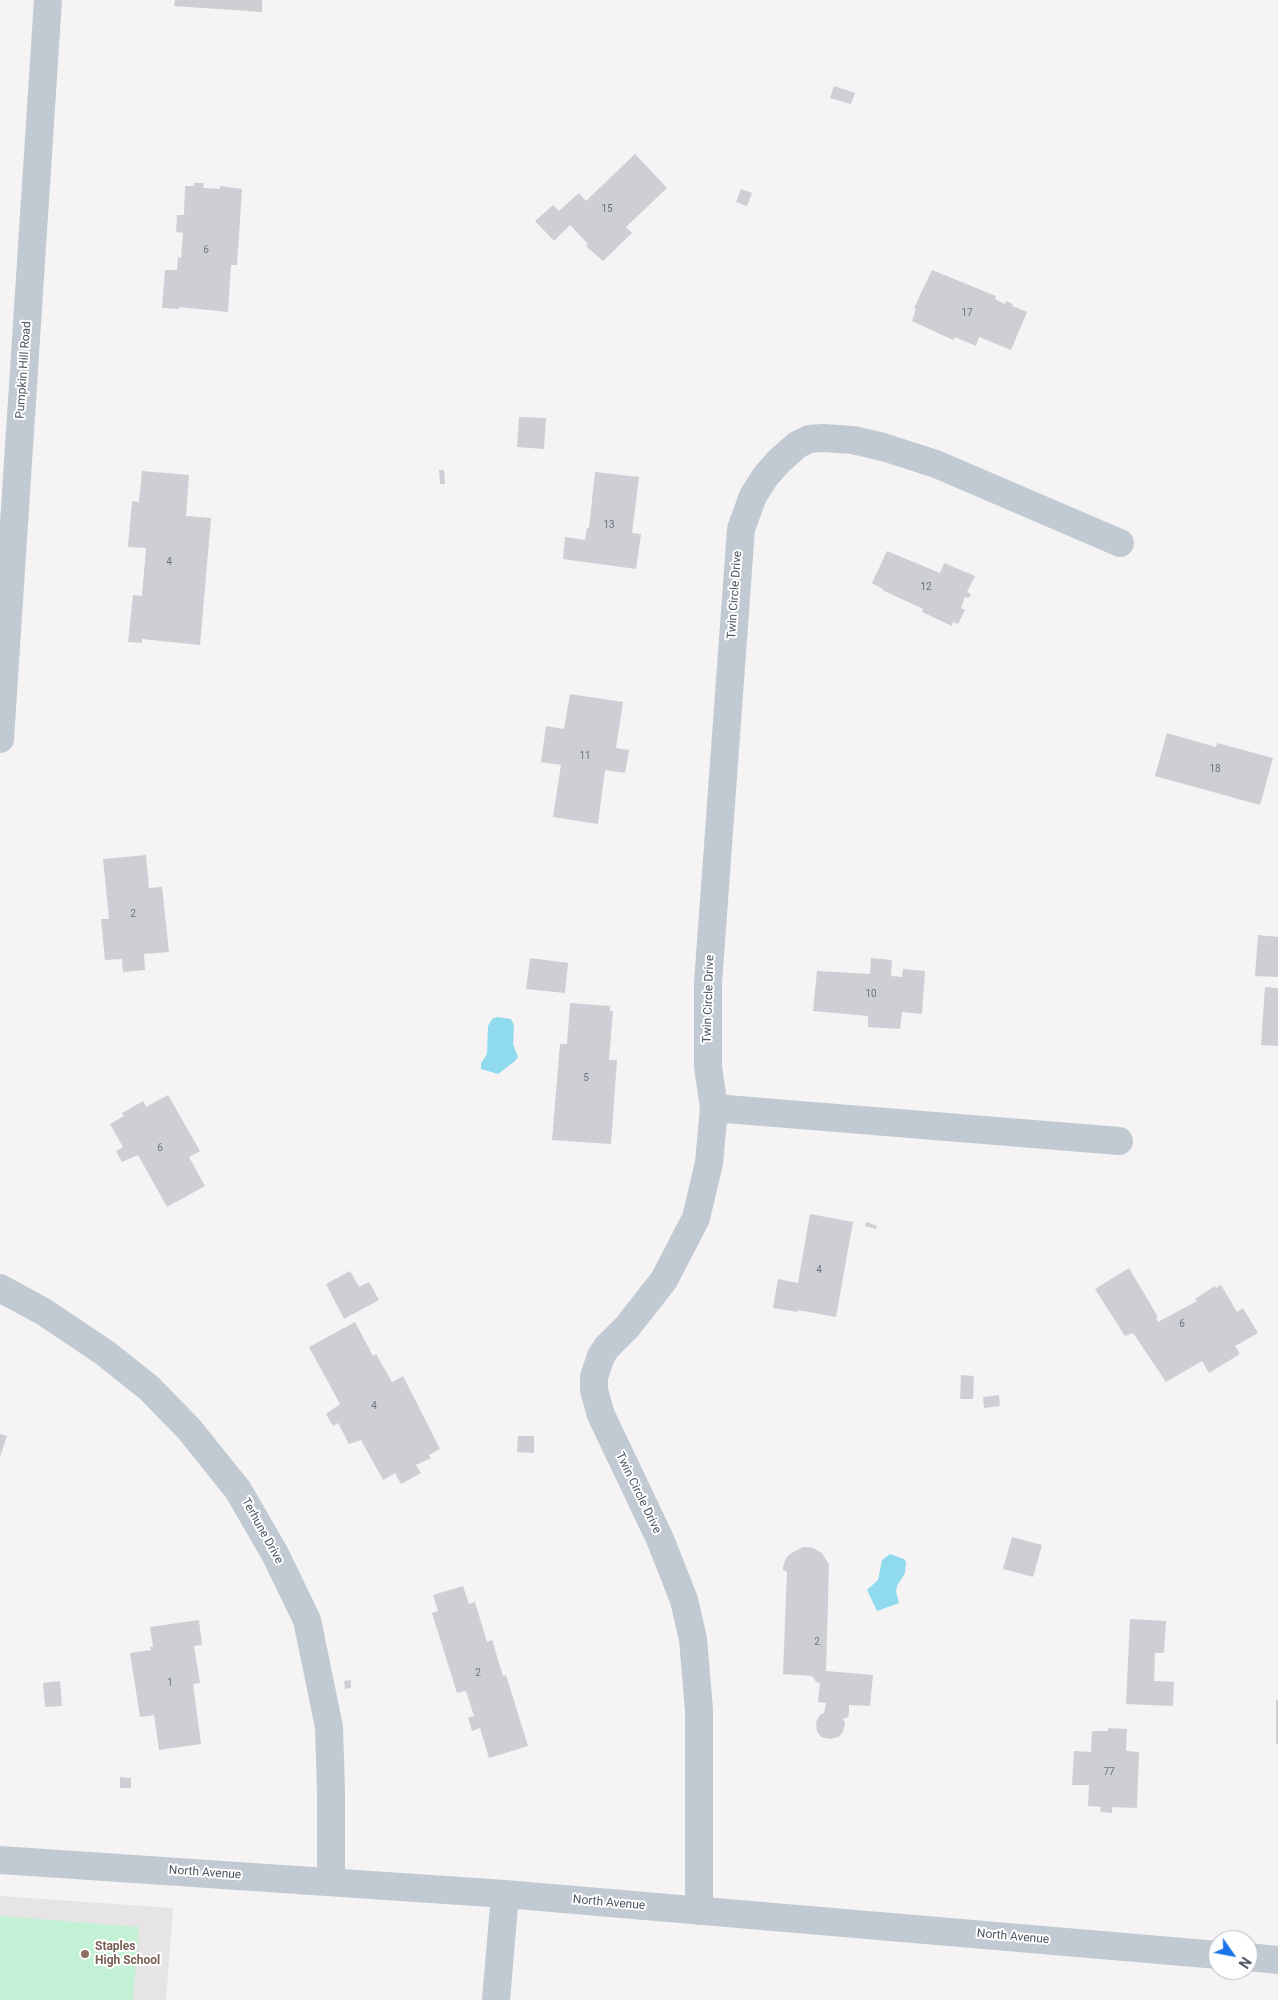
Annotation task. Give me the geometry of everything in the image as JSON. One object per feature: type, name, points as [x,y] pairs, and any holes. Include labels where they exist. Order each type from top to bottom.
[{"type":"street","name":"Pumpkin Hill Road","points":[[0,739],[48,0]]},
{"type":"street","name":"Twin Circle Drive","points":[[699,1911],[699,1710],[693,1639],[684,1600],[660,1539],[601,1415],[594,1390],[594,1378],[600,1356],[627,1327],[664,1280],[696,1218],[709,1163],[714,1108],[708,1067],[708,983],[741,529],[753,496],[765,477],[786,453],[809,439],[823,438],[853,440],[883,447],[936,464],[1120,542]]},
{"type":"street","points":[[714,1108],[1119,1141]]},
{"type":"street","name":"Terhune Drive","points":[[0,1288],[44,1312],[98,1348],[149,1388],[190,1429],[238,1490],[275,1554],[307,1620],[329,1727],[331,1881]]},
{"type":"street","name":"North Avenue","points":[[0,1860],[505,1894],[1208,1954]]},
{"type":"street","points":[[496,2000],[505,1894]]},
{"type":"street","points":[[1258,1958],[1278,1960]]},
{"type":"shaded area","name":"Staples High School","points":[[0,1896],[173,1908],[166,2000],[0,2000]]},
{"type":"green space","name":"Staples High School","points":[[0,1916],[139,1927],[133,2000],[0,2000]]},
{"type":"water","points":[[497,1017],[511,1019],[514,1025],[513,1044],[518,1057],[498,1074],[481,1069],[481,1063],[487,1054],[488,1026],[492,1019]]},
{"type":"water","points":[[890,1554],[904,1559],[906,1562],[905,1573],[897,1586],[896,1592],[899,1603],[877,1611],[867,1590],[878,1580],[882,1560]]},
{"type":"building","points":[[175,0],[262,0],[262,12],[174,6]]},
{"type":"building","points":[[834,86],[855,93],[851,104],[830,98]]},
{"type":"building","points":[[635,154],[667,188],[626,227],[632,233],[603,261],[586,246],[588,244],[570,225],[554,241],[535,221],[553,205],[559,211],[579,193],[586,201]]},
{"type":"building","points":[[194,183],[204,183],[203,188],[220,189],[220,186],[242,189],[237,265],[231,265],[228,312],[179,307],[179,309],[162,308],[165,270],[177,270],[178,257],[181,258],[183,233],[176,232],[177,215],[184,215],[185,186],[194,186]]},
{"type":"building","points":[[741,189],[752,193],[747,206],[736,202]]},
{"type":"building","points":[[932,270],[996,296],[995,299],[1005,304],[1006,301],[1013,304],[1012,306],[1027,312],[1011,350],[979,337],[976,346],[955,337],[953,340],[912,321],[916,309],[914,308]]},
{"type":"building","points":[[519,417],[546,418],[544,449],[517,447]]},
{"type":"building","points":[[439,470],[444,470],[445,484],[440,484]]},
{"type":"building","points":[[142,471],[189,475],[186,516],[211,518],[200,645],[142,639],[142,643],[128,642],[133,595],[142,596],[146,548],[128,547],[132,501],[139,502]]},
{"type":"building","points":[[595,472],[639,477],[632,533],[641,534],[636,569],[563,559],[565,537],[585,540],[587,528],[589,528]]},
{"type":"building","points":[[887,551],[940,573],[944,563],[975,576],[967,592],[971,594],[969,598],[965,597],[961,608],[965,610],[958,624],[953,622],[952,626],[922,612],[923,609],[882,590],[872,583]]},
{"type":"building","points":[[570,694],[623,702],[616,748],[629,750],[625,773],[605,770],[598,824],[553,817],[561,765],[541,762],[546,726],[564,729]]},
{"type":"building","points":[[1167,733],[1216,747],[1217,743],[1273,758],[1260,805],[1155,776]]},
{"type":"building","points":[[146,855],[149,888],[162,887],[169,952],[144,954],[145,970],[123,972],[122,959],[105,960],[101,919],[109,919],[103,859]]},
{"type":"building","points":[[1258,935],[1278,937],[1278,977],[1255,976]]},
{"type":"building","points":[[530,958],[568,963],[565,993],[526,989]]},
{"type":"building","points":[[871,958],[892,960],[891,976],[902,977],[903,969],[925,971],[922,1014],[902,1012],[900,1029],[868,1027],[868,1016],[813,1011],[817,971],[870,974]]},
{"type":"building","points":[[1265,987],[1278,988],[1278,1046],[1261,1045]]},
{"type":"building","points":[[570,1003],[610,1006],[610,1011],[613,1011],[609,1060],[617,1060],[611,1144],[552,1140],[560,1044],[567,1044]]},
{"type":"building","points":[[168,1095],[200,1151],[189,1157],[205,1186],[167,1207],[138,1155],[122,1162],[116,1151],[123,1147],[110,1124],[124,1116],[122,1113],[143,1101],[146,1107]]},
{"type":"building","points":[[810,1214],[853,1222],[836,1317],[798,1310],[798,1312],[773,1308],[778,1279],[798,1283]]},
{"type":"building","points":[[866,1222],[877,1226],[876,1229],[865,1226]]},
{"type":"building","points":[[1129,1268],[1158,1317],[1156,1318],[1158,1322],[1197,1301],[1195,1299],[1215,1286],[1216,1288],[1221,1285],[1237,1312],[1243,1308],[1258,1333],[1235,1346],[1240,1354],[1209,1373],[1202,1361],[1166,1382],[1133,1333],[1125,1336],[1095,1289]]},
{"type":"building","points":[[350,1271],[359,1287],[369,1282],[379,1300],[344,1319],[326,1284]]},
{"type":"building","points":[[355,1322],[373,1356],[376,1354],[392,1382],[403,1376],[440,1449],[429,1455],[431,1458],[416,1465],[421,1473],[401,1484],[395,1473],[383,1480],[361,1440],[349,1444],[338,1423],[333,1426],[326,1414],[340,1404],[309,1347]]},
{"type":"building","points":[[961,1375],[974,1376],[973,1399],[960,1399]]},
{"type":"building","points":[[999,1395],[1000,1406],[984,1408],[983,1397]]},
{"type":"building","points":[[0,1434],[7,1436],[0,1457]]},
{"type":"building","points":[[518,1436],[534,1436],[534,1453],[517,1452]]},
{"type":"building","points":[[1012,1537],[1042,1545],[1033,1577],[1003,1569]]},
{"type":"building","points":[[803,1547],[813,1548],[822,1553],[829,1565],[826,1671],[873,1675],[870,1706],[849,1705],[849,1714],[847,1718],[843,1718],[845,1723],[843,1732],[838,1737],[830,1739],[821,1737],[817,1731],[816,1722],[820,1715],[824,1713],[826,1703],[818,1702],[820,1683],[816,1682],[812,1676],[783,1674],[787,1572],[783,1570],[783,1567],[786,1558],[790,1554]]},
{"type":"building","points":[[463,1586],[469,1604],[475,1602],[487,1642],[492,1640],[503,1676],[506,1675],[528,1746],[489,1758],[480,1728],[472,1731],[468,1718],[474,1716],[466,1691],[457,1693],[432,1613],[438,1611],[433,1595]]},
{"type":"building","points":[[1130,1619],[1166,1621],[1164,1653],[1155,1653],[1154,1681],[1174,1682],[1173,1706],[1126,1704]]},
{"type":"building","points":[[199,1620],[202,1645],[194,1646],[200,1683],[193,1684],[201,1744],[159,1750],[154,1715],[140,1717],[130,1653],[151,1650],[150,1647],[153,1647],[150,1627]]},
{"type":"building","points":[[351,1680],[351,1688],[345,1689],[344,1681]]},
{"type":"building","points":[[60,1681],[62,1706],[45,1707],[43,1683]]},
{"type":"building","points":[[1276,1700],[1278,1700],[1278,1744],[1276,1744]]},
{"type":"building","points":[[1108,1728],[1127,1729],[1126,1751],[1139,1752],[1137,1808],[1112,1807],[1112,1813],[1100,1812],[1101,1807],[1088,1806],[1089,1785],[1072,1785],[1074,1751],[1091,1752],[1092,1731],[1108,1731]]},
{"type":"building","points":[[120,1777],[131,1778],[131,1788],[120,1788]]},
{"type":"place","name":"Staples High School","points":[[85,1954]]}]
